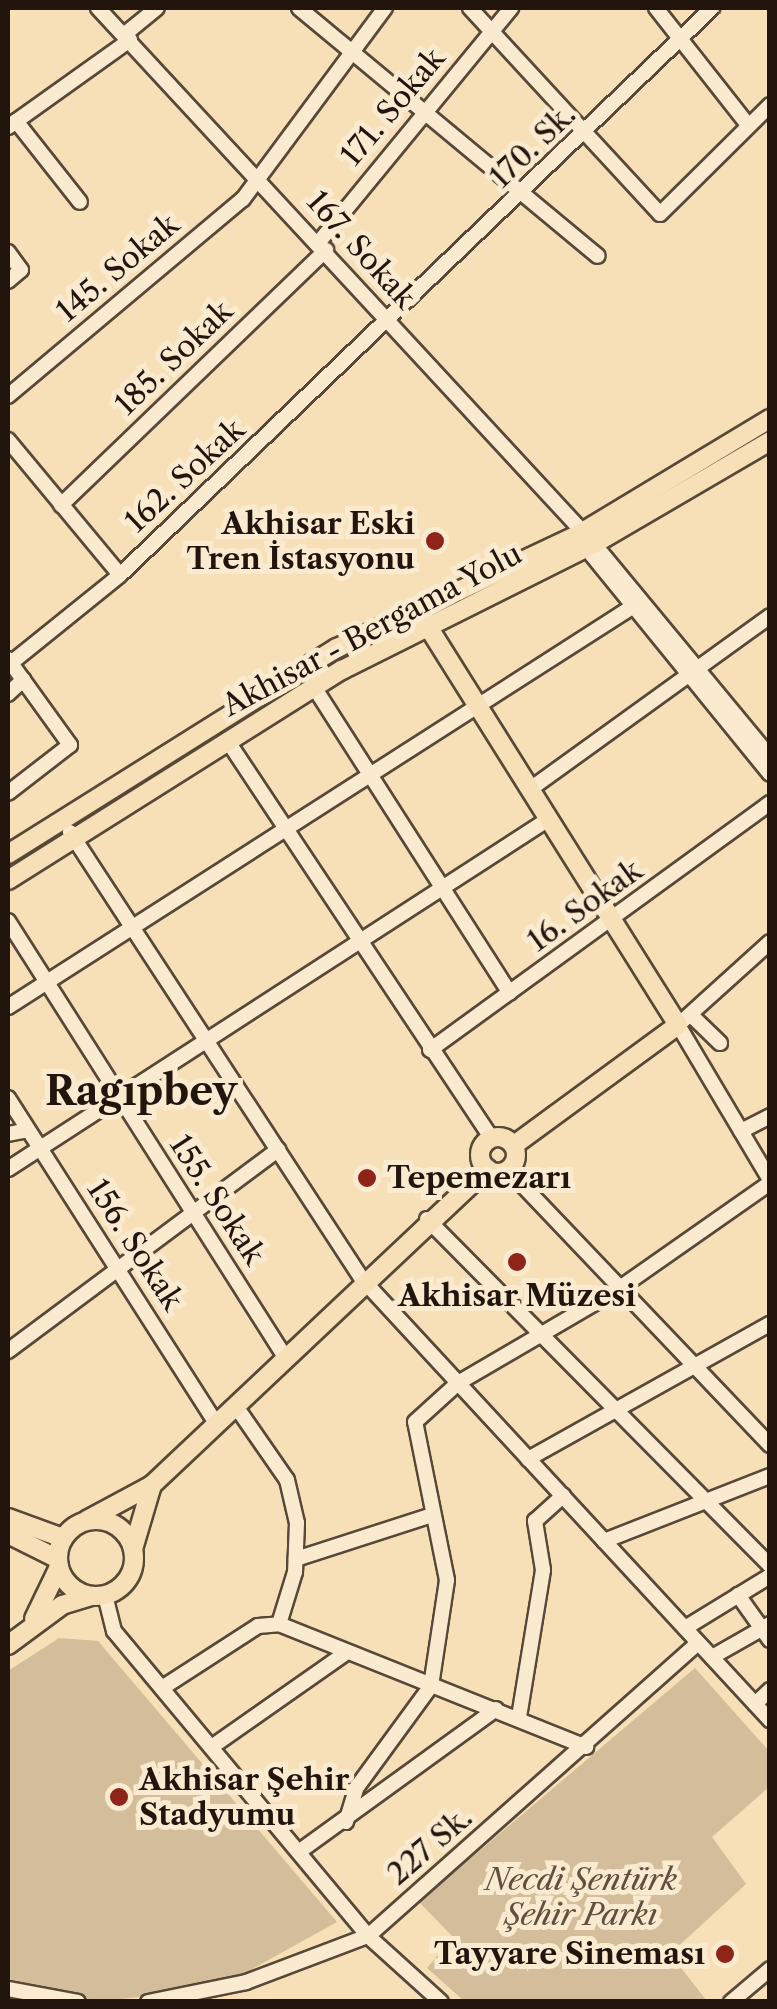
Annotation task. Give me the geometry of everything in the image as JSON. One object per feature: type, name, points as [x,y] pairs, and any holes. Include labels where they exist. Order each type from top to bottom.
[{"type":"main road","name":"Akhisar - Bergama Yolu","points":[[8,854],[337,648],[418,610],[586,542],[770,418]]},
{"type":"main road","name":"Akhisar - Bergama Yolu","points":[[8,880],[314,687],[770,440]]},
{"type":"main road","points":[[28,1627],[58,1563],[63,1538],[152,1484],[427,1219],[487,1169],[508,1170],[514,1145],[685,1020],[612,923],[418,610]]},
{"type":"main road","points":[[487,1169],[480,1151],[490,1138],[514,1145]]},
{"type":"main road","points":[[8,1645],[28,1627],[99,1595],[131,1572],[133,1549],[152,1484]]},
{"type":"main road","points":[[8,1518],[63,1538]]},
{"type":"main road","points":[[87,1520],[120,1528],[133,1549]]},
{"type":"main road","points":[[8,1534],[58,1563],[71,1587],[99,1595]]},
{"type":"street","name":"167. Sokak","points":[[98,8],[322,246],[586,542]]},
{"type":"street","points":[[80,202],[12,124],[127,37],[157,8]]},
{"type":"street","points":[[299,8],[598,256]]},
{"type":"street","name":"145. Sokak","points":[[8,396],[243,199],[255,175],[385,8]]},
{"type":"street","points":[[470,8],[660,214],[770,105]]},
{"type":"street","name":"171. Sokak","points":[[322,246],[423,112],[511,8]]},
{"type":"street","points":[[656,8],[748,125]]},
{"type":"street","name":"170. Sk.","points":[[390,322],[712,8]]},
{"type":"street","name":"185. Sokak","points":[[61,505],[322,246]]},
{"type":"street","points":[[8,252],[21,270],[8,281]]},
{"type":"street","name":"162. Sokak","points":[[9,661],[120,574],[390,322]]},
{"type":"street","points":[[8,440],[120,574]]},
{"type":"street","points":[[586,542],[629,609],[770,757]]},
{"type":"street","points":[[586,542],[770,774]]},
{"type":"street","points":[[8,1007],[128,924],[629,609]]},
{"type":"street","points":[[529,790],[693,676],[770,616]]},
{"type":"street","points":[[8,793],[70,744],[9,661]]},
{"type":"street","points":[[8,694],[23,680]]},
{"type":"street","points":[[314,687],[510,992]]},
{"type":"street","points":[[226,740],[289,826],[490,1138]]},
{"type":"street","name":"16. Sokak","points":[[430,1050],[612,923],[770,803]]},
{"type":"street","points":[[63,819],[362,1280],[770,1720]]},
{"type":"street","points":[[8,1170],[547,820]]},
{"type":"street","name":"155. Sokak","points":[[8,921],[285,1357]]},
{"type":"street","points":[[685,1020],[770,942]]},
{"type":"street","points":[[685,1020],[720,1043]]},
{"type":"street","points":[[346,1822],[357,1787],[431,1686],[446,1580],[415,1422],[458,1383],[617,1290],[770,1182],[685,1020]]},
{"type":"street","name":"156. Sokak","points":[[8,1098],[216,1422]]},
{"type":"street","points":[[741,1131],[770,1116]]},
{"type":"street","points":[[8,1134],[28,1130]]},
{"type":"street","points":[[8,1351],[278,1150]]},
{"type":"street","points":[[508,1170],[617,1290],[701,1364],[770,1445]]},
{"type":"street","points":[[427,1219],[540,1333],[622,1407],[770,1566]]},
{"type":"street","points":[[528,1459],[770,1324]]},
{"type":"street","points":[[235,1405],[287,1480],[296,1559],[279,1624]]},
{"type":"street","points":[[604,1540],[770,1476]]},
{"type":"street","points":[[519,1716],[543,1570],[535,1521],[563,1496]]},
{"type":"street","points":[[296,1559],[432,1514]]},
{"type":"street","points":[[685,1628],[770,1576]]},
{"type":"street","points":[[99,1595],[114,1631],[368,1936],[442,2002]]},
{"type":"street","points":[[712,1658],[766,1631],[738,1595]]},
{"type":"street","points":[[162,1688],[258,1626],[279,1624],[343,1655],[519,1716],[586,1747]]},
{"type":"street","name":"227 Sk.","points":[[148,2002],[246,1982],[368,1936],[586,1747],[698,1643]]},
{"type":"street","points":[[213,1746],[343,1655]]},
{"type":"street","points":[[755,1704],[770,1690]]},
{"type":"street","points":[[300,1851],[346,1822],[496,1708]]},
{"type":"street","points":[[731,2002],[770,1970]]},
{"type":"street","points":[[8,1989],[78,2002]]},
{"type":"green space","name":"Akhisar Şehir Stadyumu","points":[[59,1638],[98,1641],[337,1922],[218,1988],[94,2002],[8,1987],[8,1671]]},
{"type":"green space","name":"Necdi Şentürk Şehir Parkı","points":[[695,1668],[769,1751],[769,1787],[712,1837],[746,1884],[670,1954],[707,2001],[464,2001],[427,1968],[453,1937],[419,1902]]},
{"type":"place","name":"Akhisar Eski Tren İstasyonu","points":[[435,541]]},
{"type":"place","name":"Tepemezarı","points":[[367,1178]]},
{"type":"place","name":"Akhisar Müzesi","points":[[517,1262]]},
{"type":"place","name":"Akhisar Şehir Stadyumu","points":[[119,1797]]},
{"type":"place","name":"Tayyare Sineması","points":[[725,1954]]},
{"type":"district","name":"Ragıpbey","points":[[141,1091]]}]
